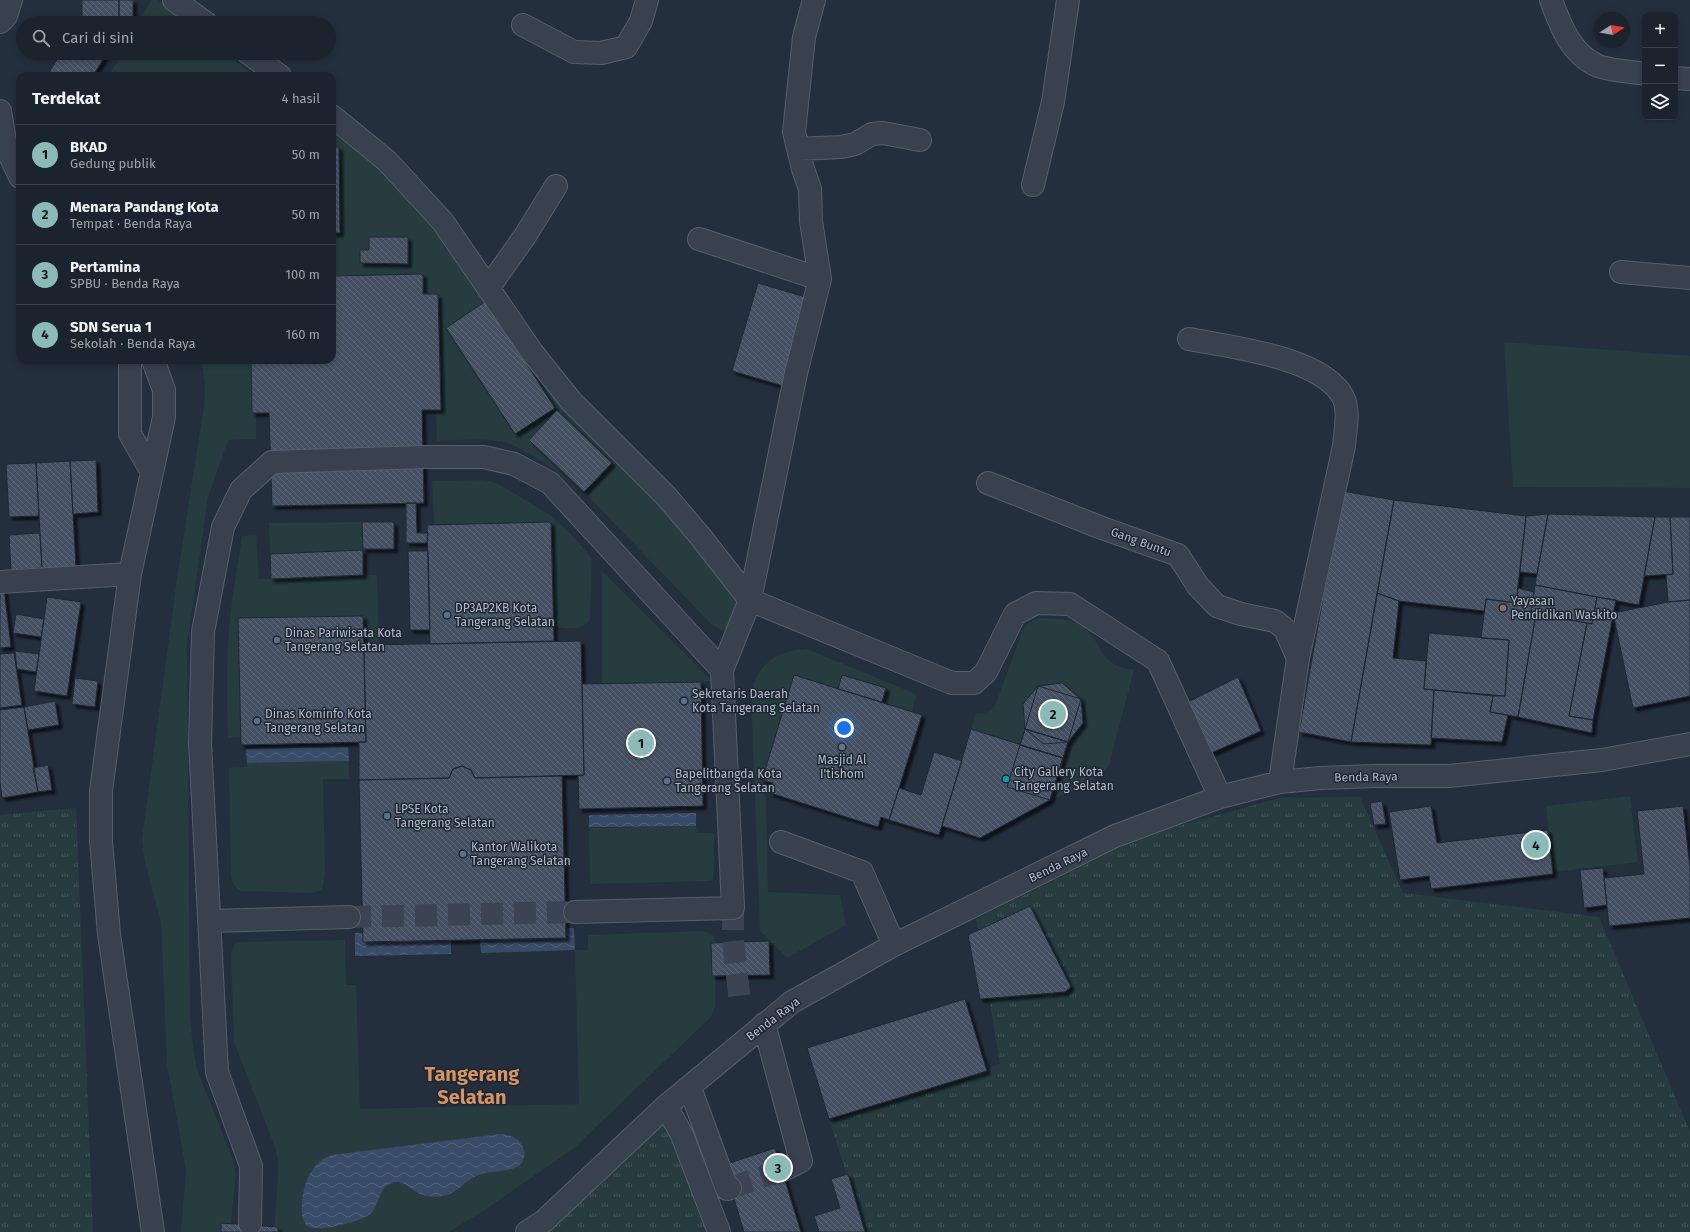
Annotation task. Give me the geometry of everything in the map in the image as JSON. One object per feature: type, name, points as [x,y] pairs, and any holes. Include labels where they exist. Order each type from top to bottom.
[{"type":"street","points":[[0,22],[6,16],[11,0]]},
{"type":"street","points":[[174,0],[196,16]]},
{"type":"street","points":[[523,25],[574,52],[601,53],[626,47],[641,21],[647,0]]},
{"type":"street","points":[[575,912],[733,908],[722,670],[750,600],[796,374],[820,279],[811,221],[810,190],[794,132],[804,37],[814,0]]},
{"type":"street","points":[[1034,185],[1053,102],[1068,0]]},
{"type":"street","points":[[1551,0],[1563,32],[1579,53],[1597,66],[1642,74]]},
{"type":"street","points":[[258,60],[274,72]]},
{"type":"street","points":[[1678,78],[1690,79]]},
{"type":"street","points":[[0,111],[6,147],[16,168]]},
{"type":"street","points":[[336,119],[387,162],[443,222],[489,287],[532,352],[571,401],[666,496],[700,536],[750,600],[952,683],[974,683],[986,672],[1015,614],[1036,603],[1070,604],[1158,661],[1220,797]]},
{"type":"street","points":[[798,149],[841,147],[855,144],[872,134],[884,133],[920,140]]},
{"type":"street","points":[[489,287],[525,236],[556,186]]},
{"type":"street","points":[[699,239],[820,279]]},
{"type":"street","points":[[1621,272],[1690,278]]},
{"type":"street","points":[[1189,339],[1263,353],[1314,370],[1328,379],[1343,398],[1347,419],[1344,446],[1298,658],[1280,782]]},
{"type":"street","points":[[130,364],[130,434],[152,472]]},
{"type":"street","points":[[153,1232],[109,934],[101,841],[101,791],[130,574],[164,416],[164,390],[154,364]]},
{"type":"street","points":[[250,1224],[251,1166],[217,1072],[200,743],[202,632],[222,527],[241,490],[272,462],[425,457],[484,457],[514,464],[550,484],[722,670]]},
{"type":"street","name":"Gang Buntu","points":[[988,483],[1102,528],[1178,555],[1198,586],[1217,606],[1241,614],[1275,621],[1286,629],[1298,658]]},
{"type":"street","points":[[0,582],[130,574]]},
{"type":"street","name":"Benda Raya","points":[[527,1232],[544,1221],[666,1106],[690,1088],[764,1024],[792,1002],[894,946],[1115,836],[1220,797],[1280,782],[1320,778],[1457,775],[1602,760],[1690,744]]},
{"type":"street","points":[[781,842],[862,872],[894,946]]},
{"type":"street","points":[[209,920],[349,917]]},
{"type":"street","points":[[764,1024],[801,1161],[783,1170]]},
{"type":"street","points":[[690,1088],[727,1189],[730,1188]]},
{"type":"street","points":[[666,1106],[682,1135],[719,1232]]},
{"type":"green space","points":[[151,0],[158,0],[178,16],[142,16]]},
{"type":"green space","points":[[118,60],[234,60],[249,72],[111,72]]},
{"type":"green space","points":[[336,136],[370,161],[402,192],[442,236],[464,265],[554,399],[688,532],[735,598],[739,609],[730,629],[721,630],[712,625],[588,496],[545,464],[520,449],[499,441],[476,439],[437,441],[436,410],[441,409],[438,294],[423,294],[422,274],[336,276]]},
{"type":"green space","points":[[1504,342],[1690,356],[1690,488],[1513,487]]},
{"type":"green space","points":[[202,364],[251,364],[252,413],[256,414],[256,439],[228,440],[208,497],[187,645],[190,1016],[197,1070],[233,1159],[236,1174],[230,1232],[181,1232],[186,1170],[167,1064],[161,922],[145,863],[142,839],[177,579],[204,406],[205,387]]},
{"type":"green space","points":[[485,480],[497,483],[550,515],[566,529],[592,558],[590,619],[582,626],[578,628],[553,627],[551,522],[434,524],[432,481]]},
{"type":"green space","points":[[362,522],[363,550],[270,554],[269,523]]},
{"type":"green space","points":[[256,535],[259,579],[377,575],[379,644],[364,645],[363,616],[238,618],[241,737],[228,738],[227,663],[230,618],[242,536]]},
{"type":"green space","points":[[602,571],[712,681],[602,684]]},
{"type":"green space","points":[[1041,618],[1068,620],[1081,625],[1093,636],[1104,655],[1109,660],[1120,667],[1134,670],[1109,765],[1097,778],[1082,787],[1050,800],[1068,742],[1083,723],[1081,699],[1038,686],[1023,704],[1025,729],[1020,745],[971,729],[976,713],[987,712],[995,706],[1022,632],[1028,623]]},
{"type":"green space","points":[[807,649],[916,694],[912,712],[882,702],[886,688],[842,675],[838,689],[794,675],[762,780],[766,798],[768,892],[840,895],[846,925],[787,958],[760,931],[751,694],[758,674],[770,661],[786,653]]},
{"type":"green space","points":[[349,761],[349,779],[323,779],[325,874],[322,890],[312,893],[239,890],[233,884],[231,877],[229,768],[247,767],[247,763]]},
{"type":"green space","points":[[1630,796],[1638,862],[1554,872],[1546,806]]},
{"type":"green space","points":[[1360,797],[1403,893],[1599,917],[1690,1132],[1690,1232],[865,1232],[830,1122],[1000,1064],[976,919],[1145,835],[1280,798]]},
{"type":"green space","points":[[76,808],[93,1232],[0,1232],[0,815]]},
{"type":"green space","points":[[696,826],[697,833],[714,833],[714,872],[713,878],[710,881],[590,884],[589,828]]},
{"type":"green space","points":[[703,931],[712,934],[716,941],[715,1006],[711,1017],[573,1149],[483,1211],[449,1232],[274,1232],[278,1160],[275,1147],[234,1042],[231,954],[235,944],[242,942],[345,940],[346,985],[356,985],[360,1109],[579,1104],[575,950],[588,950],[588,935]]},
{"type":"green space","points":[[673,1109],[726,1232],[547,1232]]},
{"type":"water","points":[[348,747],[349,761],[247,763],[246,749]]},
{"type":"water","points":[[696,813],[696,826],[589,827],[589,815]]},
{"type":"water","points":[[566,928],[574,928],[575,950],[481,953],[480,940],[566,938]]},
{"type":"water","points":[[355,933],[363,933],[363,942],[451,940],[451,954],[355,956]]},
{"type":"water","points":[[500,1134],[512,1136],[521,1143],[524,1151],[524,1158],[522,1163],[518,1166],[508,1170],[481,1174],[473,1177],[452,1193],[438,1197],[422,1195],[401,1183],[392,1183],[384,1188],[373,1211],[365,1217],[349,1223],[322,1228],[309,1227],[304,1221],[302,1204],[308,1178],[317,1164],[332,1155]]},
{"type":"building","points":[[82,0],[119,0],[119,16],[82,16]]},
{"type":"building","points":[[119,0],[133,0],[133,16],[119,16]]},
{"type":"building","points":[[57,60],[103,60],[95,72],[49,72]]},
{"type":"building","points":[[336,147],[339,147],[340,233],[336,233]]},
{"type":"building","points":[[369,237],[408,237],[408,264],[360,263],[360,250],[369,250]]},
{"type":"building","points":[[423,274],[423,294],[438,294],[441,410],[422,410],[424,503],[272,506],[269,413],[252,413],[251,364],[336,364],[336,276]]},
{"type":"building","points":[[758,283],[812,299],[787,387],[732,371]]},
{"type":"building","points":[[486,301],[555,408],[515,434],[446,328]]},
{"type":"building","points":[[557,410],[612,463],[584,492],[529,440]]},
{"type":"building","points":[[96,460],[98,512],[73,514],[70,461]]},
{"type":"building","points":[[70,461],[76,567],[42,568],[36,463]]},
{"type":"building","points":[[36,463],[39,516],[9,517],[6,464]]},
{"type":"building","points":[[1342,491],[1394,500],[1351,742],[1299,732]]},
{"type":"building","points":[[1394,500],[1526,516],[1516,603],[1486,599],[1484,611],[1399,601],[1377,593]]},
{"type":"building","points":[[406,503],[416,503],[417,533],[428,533],[427,543],[406,543]]},
{"type":"building","points":[[1548,514],[1537,574],[1520,572],[1526,516]]},
{"type":"building","points":[[1548,514],[1655,517],[1639,605],[1535,585]]},
{"type":"building","points":[[1655,517],[1670,517],[1673,574],[1644,576]]},
{"type":"building","points":[[1670,517],[1690,517],[1690,600],[1668,602],[1666,575],[1673,574]]},
{"type":"building","points":[[362,522],[394,522],[394,549],[363,549]]},
{"type":"building","points":[[551,522],[554,641],[430,644],[427,525]]},
{"type":"building","points":[[40,533],[42,568],[11,570],[9,535]]},
{"type":"building","points":[[363,550],[363,575],[271,579],[270,554]]},
{"type":"building","points":[[408,551],[428,551],[430,630],[410,630]]},
{"type":"building","points":[[1535,585],[1597,597],[1592,624],[1531,612]]},
{"type":"building","points":[[1518,588],[1534,592],[1531,612],[1536,614],[1518,717],[1490,712],[1493,696],[1505,696],[1509,640],[1481,638],[1486,599],[1516,603]]},
{"type":"building","points":[[0,589],[4,589],[11,647],[0,648]]},
{"type":"building","points":[[1377,593],[1399,601],[1393,658],[1426,661],[1424,689],[1434,690],[1431,745],[1351,742]]},
{"type":"building","points":[[47,597],[81,602],[67,696],[34,691]]},
{"type":"building","points":[[1597,597],[1616,600],[1593,720],[1569,716],[1587,623],[1592,624]]},
{"type":"building","points":[[1690,600],[1690,696],[1633,708],[1613,613],[1668,602]]},
{"type":"building","points":[[16,614],[44,619],[41,637],[13,633]]},
{"type":"building","points":[[1536,614],[1587,623],[1569,716],[1593,720],[1592,733],[1518,717]]},
{"type":"building","points":[[363,616],[366,742],[241,745],[238,618]]},
{"type":"building","points":[[1429,633],[1509,640],[1505,696],[1424,689]]},
{"type":"building","points":[[581,641],[584,775],[475,778],[471,770],[462,766],[453,769],[449,778],[359,780],[359,742],[366,742],[364,645]]},
{"type":"building","points":[[15,651],[39,654],[36,672],[17,669]]},
{"type":"building","points":[[14,653],[22,705],[0,708],[0,654]]},
{"type":"building","name":"Masjid Al I'tishom","points":[[794,675],[922,715],[889,820],[881,817],[878,827],[770,793],[773,783],[762,780]]},
{"type":"building","points":[[842,675],[886,688],[882,702],[838,689]]},
{"type":"building","points":[[1238,677],[1261,731],[1209,754],[1186,703]]},
{"type":"building","points":[[75,678],[98,681],[95,707],[72,704]]},
{"type":"building","points":[[701,682],[703,806],[579,809],[578,776],[584,775],[582,684]]},
{"type":"building","points":[[1062,683],[1081,699],[1083,723],[1068,742],[1044,744],[1025,729],[1023,704],[1038,686]]},
{"type":"building","points":[[1038,686],[1081,699],[1068,742],[1025,729]]},
{"type":"building","points":[[1434,690],[1493,696],[1490,712],[1508,715],[1502,742],[1431,738]]},
{"type":"building","points":[[55,701],[59,725],[28,730],[24,707]]},
{"type":"building","points":[[24,707],[38,792],[2,798],[0,782],[0,710]]},
{"type":"building","name":"City Gallery Kota Tangerang Selatan","points":[[971,729],[1063,758],[1050,800],[980,838],[942,826]]},
{"type":"building","points":[[1025,729],[1068,742],[1063,758],[1020,745]]},
{"type":"building","points":[[1025,729],[1068,742],[1063,758],[1020,745]]},
{"type":"building","points":[[1020,745],[1063,758],[1050,800],[1007,787]]},
{"type":"building","points":[[934,752],[962,761],[939,835],[889,820],[899,788],[921,795]]},
{"type":"building","points":[[48,765],[52,790],[38,792],[33,768]]},
{"type":"building","name":"Kantor Walikota Tangerang Selatan","points":[[462,766],[471,770],[475,778],[562,776],[566,938],[363,942],[359,780],[449,778],[453,769]]},
{"type":"building","points":[[1382,801],[1386,824],[1374,825],[1370,803]]},
{"type":"building","points":[[1431,806],[1437,843],[1548,830],[1553,874],[1431,889],[1429,876],[1400,880],[1389,812]]},
{"type":"building","points":[[1683,806],[1690,868],[1690,918],[1609,926],[1604,878],[1644,874],[1637,811]]},
{"type":"building","points":[[1603,868],[1607,905],[1584,908],[1580,870]]},
{"type":"building","points":[[1030,906],[1071,987],[1065,992],[980,999],[968,935]]},
{"type":"building","points":[[769,941],[770,975],[712,976],[711,943]]},
{"type":"building","points":[[965,999],[987,1071],[829,1119],[807,1048]]},
{"type":"building","points":[[775,1148],[801,1232],[744,1232],[724,1165]]},
{"type":"building","points":[[848,1174],[865,1232],[819,1232],[814,1216],[840,1208],[831,1179]]},
{"type":"building","points":[[221,1223],[278,1227],[278,1232],[221,1232]]},
{"type":"tunnel","points":[[733,908],[733,941],[740,1002]]},
{"type":"tunnel","points":[[349,917],[575,912]]},
{"type":"tunnel","points":[[730,1188],[783,1170]]},
{"type":"place","name":"Yayasan Pendidikan Waskito","points":[[1503,608]]},
{"type":"place","name":"DP3AP2KB Kota Tangerang Selatan","points":[[447,615]]},
{"type":"place","name":"Dinas Pariwisata Kota Tangerang Selatan","points":[[277,640]]},
{"type":"place","name":"Sekretaris Daerah Kota Tangerang Selatan","points":[[684,701]]},
{"type":"place","name":"Menara Pandang Kota","points":[[1053,714]]},
{"type":"place","name":"Dinas Kominfo Kota Tangerang Selatan","points":[[257,721]]},
{"type":"place","name":"BKAD","points":[[641,743]]},
{"type":"place","name":"Masjid Al I'tishom","points":[[842,747]]},
{"type":"place","name":"City Gallery Kota Tangerang Selatan","points":[[1006,779]]},
{"type":"place","name":"Bapelitbangda Kota Tangerang Selatan","points":[[667,781]]},
{"type":"place","name":"LPSE Kota Tangerang Selatan","points":[[387,816]]},
{"type":"place","name":"SDN Serua 1","points":[[1536,845]]},
{"type":"place","name":"Kantor Walikota Tangerang Selatan","points":[[463,854]]},
{"type":"place","name":"Pertamina","points":[[778,1168]]},
{"type":"district","name":"Tangerang Selatan","points":[[472,1086]]}]
